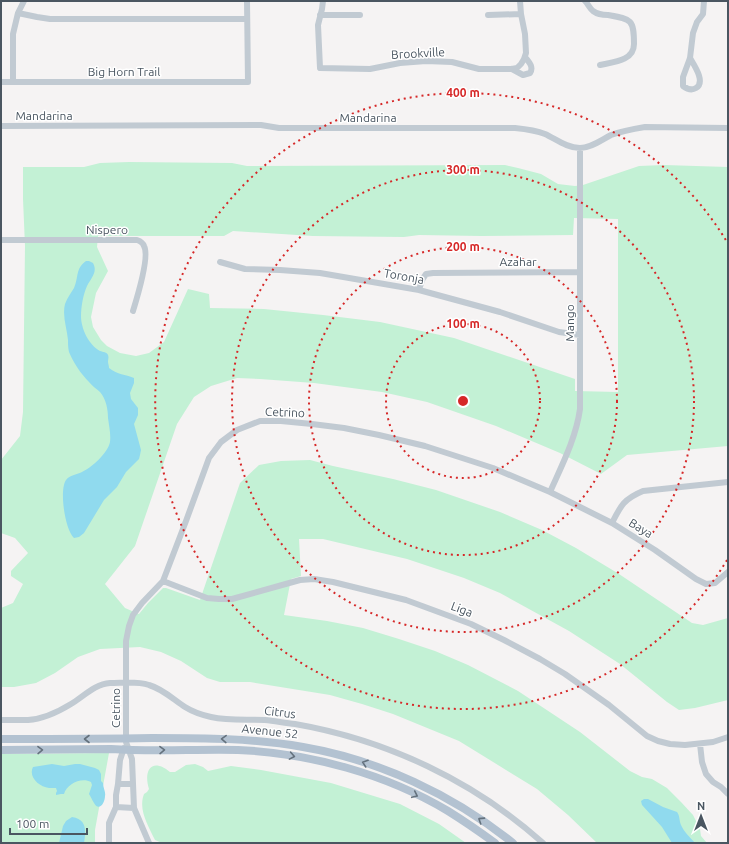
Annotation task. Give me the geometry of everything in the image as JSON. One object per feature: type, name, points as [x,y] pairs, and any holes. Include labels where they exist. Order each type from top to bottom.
[{"type":"main road","name":"Avenue 52","points":[[1,750],[126,745],[204,738],[270,742],[304,747],[332,753],[374,766],[420,785],[462,808],[513,843]]},
{"type":"main road","name":"Avenue 52","points":[[1,739],[262,752],[298,757],[363,773],[420,796],[447,810],[496,843]]},
{"type":"street","points":[[13,82],[13,34],[18,13],[24,1]]},
{"type":"street","points":[[18,13],[50,19],[247,19],[247,1]]},
{"type":"street","points":[[323,1],[320,15],[360,15]]},
{"type":"street","points":[[514,68],[521,64],[526,53],[520,1]]},
{"type":"street","points":[[690,58],[700,80],[698,86],[692,90],[683,86],[682,83],[690,58],[693,33],[697,22],[703,14],[704,1]]},
{"type":"street","points":[[587,2],[592,10],[597,13],[625,19],[632,23],[634,28],[634,47],[630,56],[621,60],[600,65]]},
{"type":"street","points":[[488,15],[521,14]]},
{"type":"street","name":"Brookville","points":[[320,15],[318,26],[320,68],[370,69],[400,63],[426,61],[452,62],[479,69],[514,68],[523,75],[530,73],[532,68],[531,64],[525,57]]},
{"type":"street","name":"Big Horn Trail","points":[[1,82],[248,82],[247,19]]},
{"type":"street","name":"Mandarina","points":[[1,126],[261,125],[279,128],[524,128],[538,132],[566,145],[580,148]]},
{"type":"street","points":[[580,148],[591,146],[611,136],[634,129],[728,128]]},
{"type":"street","name":"Mango","points":[[550,492],[572,441],[580,409],[580,148]]},
{"type":"street","name":"Nispero","points":[[1,240],[137,240],[142,242],[145,246],[144,271],[133,311]]},
{"type":"street","name":"Toronja","points":[[220,262],[245,269],[320,273],[419,290],[493,310],[559,332],[580,335]]},
{"type":"street","name":"Azahar","points":[[419,290],[422,280],[426,274],[433,273],[580,272]]},
{"type":"street","name":"Cetrino","points":[[126,745],[126,642],[129,626],[133,615],[142,603],[163,581],[209,458],[221,442],[237,430],[260,421],[281,421],[344,428],[379,434],[424,446],[494,468],[550,492],[612,523]]},
{"type":"street","name":"Baya","points":[[728,482],[643,490],[632,496],[623,504],[612,523],[655,550],[696,579],[706,584],[715,583],[728,572]]},
{"type":"street","name":"Liga","points":[[163,581],[207,598],[232,599],[300,580],[314,579],[406,600],[470,624],[540,659],[565,674],[609,705],[647,736],[658,741],[670,744],[685,745],[713,742],[728,737]]},
{"type":"street","name":"Citrus","points":[[1,720],[30,720],[57,712],[98,687],[108,683],[140,683],[150,685],[187,708],[201,714],[218,718],[266,720],[294,724],[365,741],[396,752],[452,778],[478,794],[530,831],[543,843]]},
{"type":"street","points":[[700,744],[702,762],[706,774],[713,782],[728,794]]},
{"type":"street","points":[[126,745],[132,759],[134,808],[149,843]]},
{"type":"street","points":[[109,843],[109,823],[116,807],[120,760],[126,745]]},
{"type":"street","points":[[118,784],[133,784]]},
{"type":"street","points":[[116,807],[134,808]]},
{"type":"green space","points":[[100,163],[232,163],[247,166],[505,165],[541,174],[558,184],[575,186],[583,185],[639,166],[664,165],[728,167],[728,446],[627,455],[601,474],[560,453],[496,426],[427,402],[382,392],[314,383],[237,378],[211,386],[194,397],[177,424],[135,546],[105,584],[125,608],[139,614],[163,588],[200,600],[240,483],[259,465],[281,461],[310,460],[436,490],[500,512],[542,530],[576,548],[619,574],[692,623],[703,625],[728,618],[728,700],[695,708],[679,710],[620,664],[569,631],[500,593],[464,578],[407,559],[323,539],[299,539],[301,576],[291,579],[284,615],[363,628],[399,639],[435,651],[468,665],[518,691],[580,732],[630,771],[642,777],[652,779],[667,788],[693,815],[700,829],[701,836],[707,843],[597,843],[568,815],[537,789],[459,741],[393,714],[330,695],[250,682],[220,682],[207,678],[181,661],[161,652],[140,647],[100,649],[78,657],[55,673],[36,683],[14,687],[1,687],[1,608],[13,603],[23,584],[11,576],[11,571],[28,553],[15,538],[1,533],[1,460],[20,436],[23,412],[25,246],[23,167],[84,167]],"holes":[[[574,218],[618,219],[618,392],[575,391],[575,379],[454,338],[380,322],[264,309],[210,308],[209,294],[188,289],[164,342],[149,353],[136,356],[120,353],[107,346],[101,340],[93,327],[91,317],[96,293],[108,271],[97,247],[98,236],[224,236],[233,231],[313,236],[404,237],[419,235],[573,235]]]},
{"type":"green space","points":[[109,753],[95,830],[95,843],[1,843],[1,754]]},
{"type":"green space","points":[[195,764],[208,771],[231,766],[331,783],[400,804],[439,824],[466,843],[162,843],[155,840],[147,823],[142,806],[144,794],[149,789],[147,782],[148,771],[154,766],[158,766],[170,772],[175,772],[186,765]]},
{"type":"water","points":[[86,261],[93,263],[95,269],[83,297],[81,312],[82,326],[92,345],[107,354],[109,368],[118,373],[134,378],[134,383],[130,393],[131,399],[138,408],[138,415],[134,424],[141,450],[139,459],[126,472],[117,487],[104,500],[84,533],[79,537],[74,538],[68,527],[64,510],[64,485],[68,478],[86,470],[99,460],[106,451],[110,442],[108,411],[104,398],[80,372],[68,349],[64,308],[76,284],[80,267]]},
{"type":"water","points":[[52,764],[64,766],[80,764],[99,770],[105,793],[105,799],[101,806],[96,806],[89,794],[92,785],[91,782],[83,780],[75,782],[68,787],[64,794],[56,795],[56,788],[49,788],[38,784],[33,778],[33,767]]},
{"type":"water","points":[[648,799],[677,812],[682,828],[695,843],[672,843],[662,827],[642,805],[641,801]]},
{"type":"water","points":[[72,817],[77,818],[83,823],[85,830],[84,843],[59,843],[63,826],[66,821]]}]
